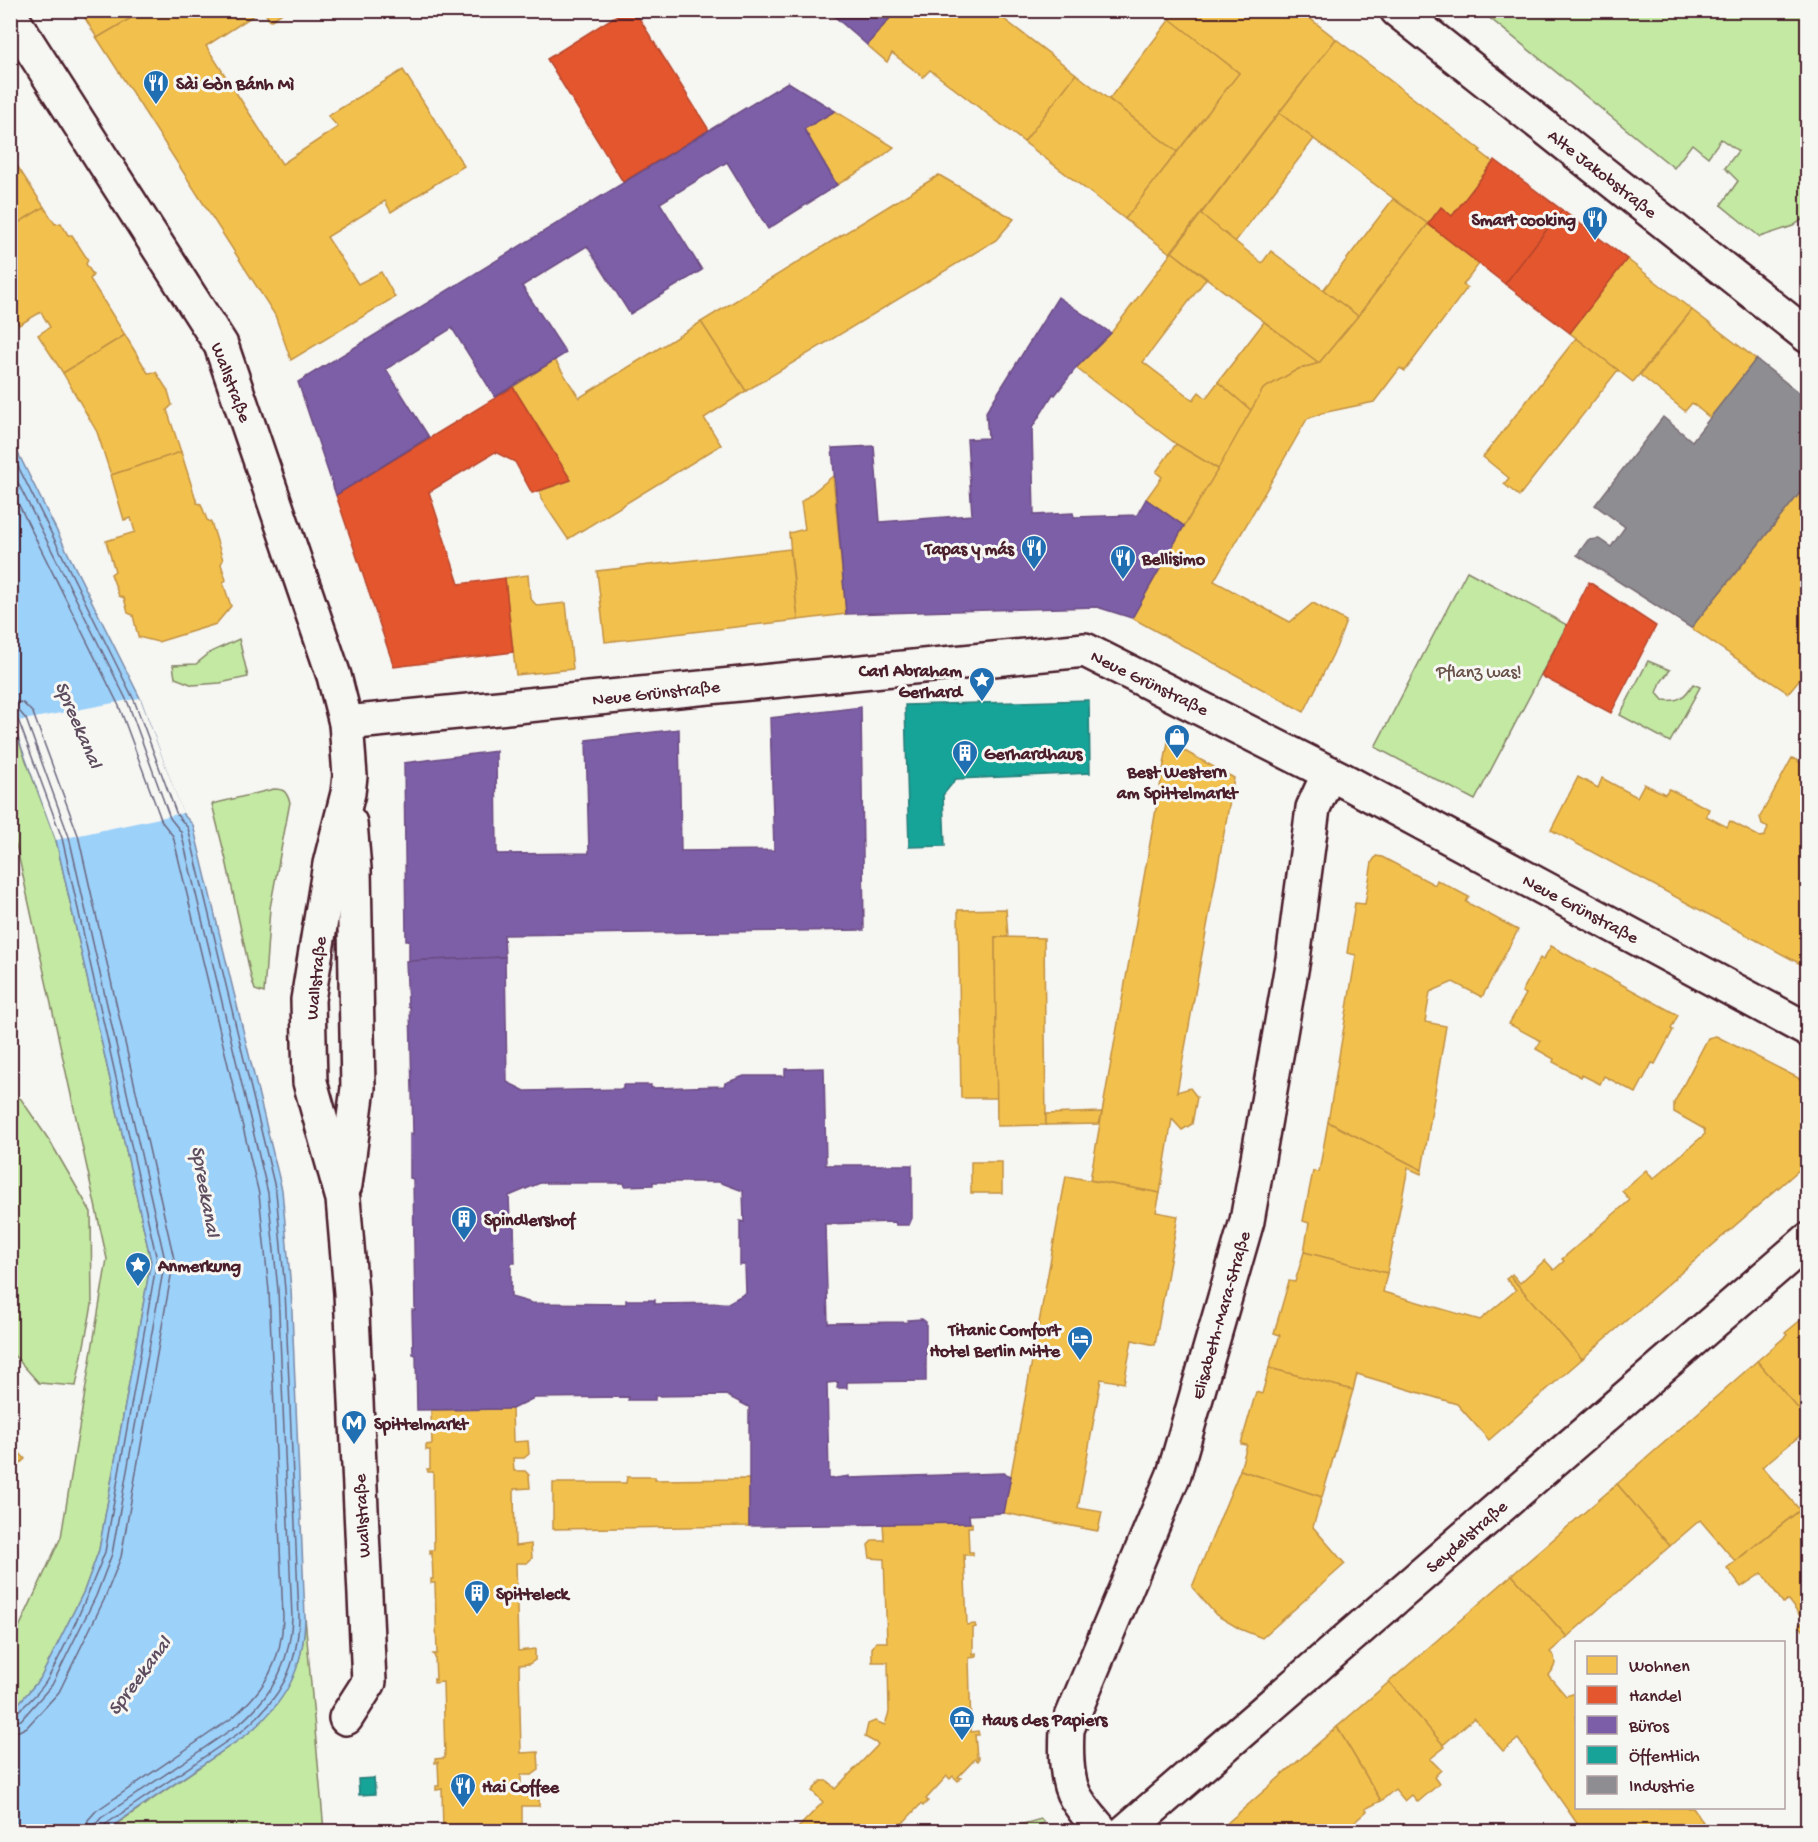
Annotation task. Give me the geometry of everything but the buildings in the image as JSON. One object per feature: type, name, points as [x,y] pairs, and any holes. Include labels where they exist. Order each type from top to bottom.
[{"type":"street","name":"Alte Jakobstraße","points":[[1397,10],[1808,336]]},
{"type":"street","name":"Wallstraße","points":[[10,15],[221,345],[334,676],[346,723],[350,768],[348,793],[354,869],[358,1088],[343,1198]]},
{"type":"street","name":"Neue Grünstraße","points":[[346,723],[1085,650],[1329,773],[1808,1030]]},
{"type":"street","name":"Elisabeth-Mara-Straße","points":[[1102,1832],[1074,1797],[1068,1773],[1066,1729],[1174,1474],[1247,1221],[1293,958],[1313,807],[1329,773]]},
{"type":"street","name":"Wallstraße","points":[[346,1718],[369,1682],[351,1293],[343,1198],[310,1082],[308,1000],[330,864],[348,793]]},
{"type":"street","name":"Seydelstraße","points":[[1125,1832],[1808,1240]]},
{"type":"green space","points":[[1481,11],[1807,11],[1807,216],[1793,226],[1760,237],[1721,205],[1738,181],[1725,168],[1738,151],[1721,139],[1708,157],[1692,144],[1674,168]]},
{"type":"green space","name":"Pflanz was!","points":[[1467,571],[1567,625],[1475,800],[1375,747]]},
{"type":"green space","points":[[239,639],[248,677],[220,683],[193,685],[175,678],[173,665],[196,664],[211,652]]},
{"type":"green space","points":[[1648,661],[1670,670],[1661,682],[1657,693],[1663,700],[1681,698],[1693,684],[1700,687],[1670,742],[1620,715]]},
{"type":"green space","points":[[10,718],[56,840],[151,1261],[99,1550],[84,1591],[40,1679],[11,1712],[11,1645],[61,1537],[107,1259],[17,849],[11,833]]},
{"type":"green space","points":[[274,789],[285,792],[290,802],[270,908],[264,993],[255,990],[251,977],[212,804]]},
{"type":"green space","points":[[11,1093],[21,1099],[51,1143],[91,1212],[92,1305],[76,1386],[39,1383],[11,1352]]},
{"type":"green space","points":[[305,1617],[324,1831],[105,1832],[260,1723],[290,1684],[301,1653]]},
{"type":"green space","points":[[1041,1819],[1044,1822],[1034,1831],[998,1831]]},
{"type":"water","name":"Spreekanal","points":[[10,437],[140,698],[182,813],[193,825],[282,1190],[291,1289],[305,1617],[304,1636],[296,1669],[282,1697],[260,1723],[246,1735],[105,1831],[11,1831],[11,1712],[40,1679],[84,1591],[99,1550],[151,1261],[56,840],[11,718]]},
{"type":"pier","points":[[140,698],[183,813],[56,840],[13,722]]},
{"type":"place","name":"Sài Gòn Bánh Mì","points":[[156,106]]},
{"type":"place","name":"Smart cooking","points":[[1595,242]]},
{"type":"place","name":"Tapas y más","points":[[1034,571]]},
{"type":"place","name":"Bellisimo","points":[[1123,581]]},
{"type":"place","name":"Carl Abraham Gerhard","points":[[982,703]]},
{"type":"place","name":"Best Western am Spittelmarkt","points":[[1177,760]]},
{"type":"place","name":"Gerhardhaus","points":[[965,776]]},
{"type":"place","name":"Spindlershof","points":[[464,1242]]},
{"type":"place","name":"Anmerkung","points":[[138,1288]]},
{"type":"place","name":"Titanic Comfort Hotel Berlin Mitte","points":[[1080,1362]]},
{"type":"place","name":"Spittelmarkt","points":[[354,1446]]},
{"type":"place","name":"Spitteleck","points":[[477,1616]]},
{"type":"place","name":"Haus des Papiers","points":[[962,1742]]},
{"type":"place","name":"Hai Coffee","points":[[463,1809]]}]
